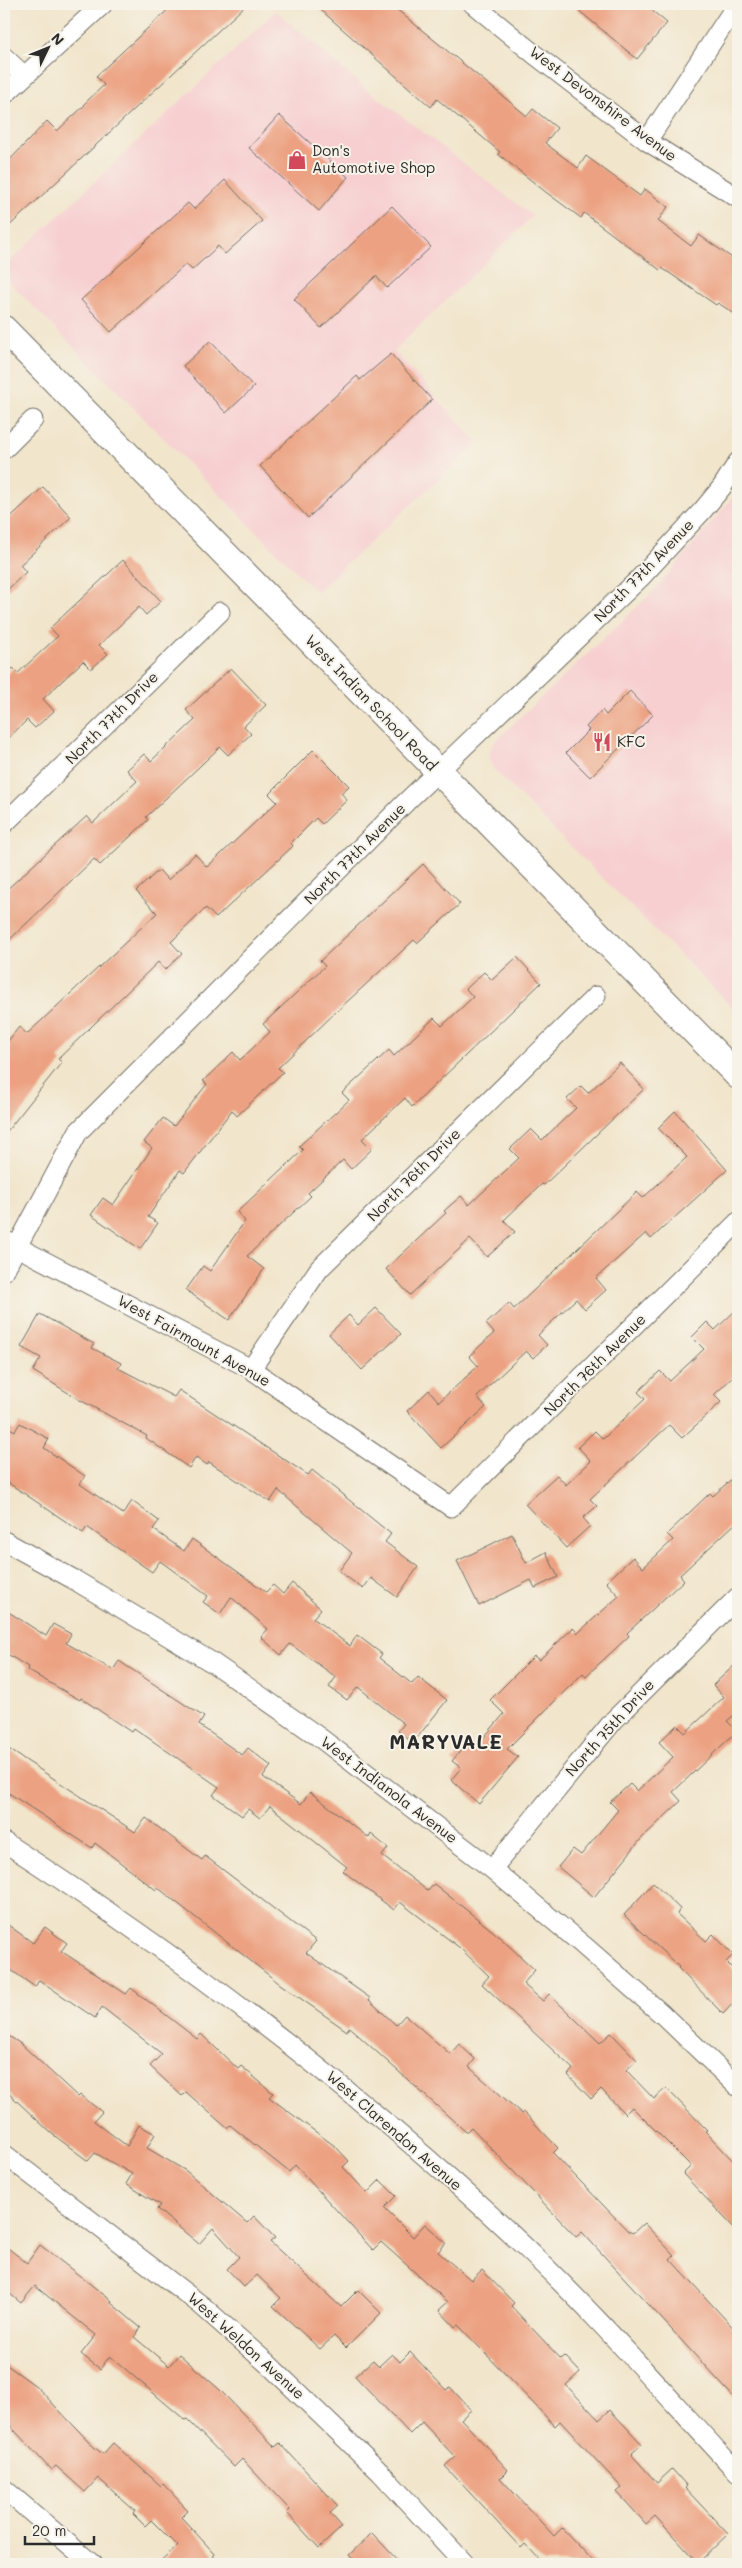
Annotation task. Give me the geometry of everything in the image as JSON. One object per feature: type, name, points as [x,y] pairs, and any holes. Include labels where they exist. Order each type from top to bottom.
[{"type":"main road","name":"West Indian School Road","points":[[4,329],[738,1076]]},
{"type":"street","points":[[4,95],[102,4]]},
{"type":"street","name":"West Devonshire Avenue","points":[[473,4],[534,54],[647,141],[738,198]]},
{"type":"street","points":[[647,141],[736,4]]},
{"type":"street","points":[[4,57],[24,76]]},
{"type":"street","points":[[4,450],[33,420]]},
{"type":"street","name":"North 77th Avenue","points":[[4,1271],[10,1243],[78,1132],[406,802],[640,578],[709,502],[738,462]]},
{"type":"street","name":"North 77th Drive","points":[[4,824],[220,612]]},
{"type":"street","name":"North 76th Drive","points":[[251,1369],[319,1269],[596,996]]},
{"type":"street","name":"North 76th Avenue","points":[[451,1507],[738,1222]]},
{"type":"street","name":"West Fairmount Avenue","points":[[10,1243],[251,1369],[451,1507]]},
{"type":"street","name":"West Indianola Avenue","points":[[4,1542],[73,1579],[214,1664],[319,1737],[492,1869],[663,2015],[738,2087]]},
{"type":"street","name":"North 75th Drive","points":[[492,1869],[614,1720],[738,1597]]},
{"type":"street","name":"West Clarendon Avenue","points":[[4,1842],[101,1905],[234,2000],[337,2081],[422,2153],[511,2234],[738,2472]]},
{"type":"street","name":"West Weldon Avenue","points":[[4,2154],[201,2305],[268,2364],[381,2473],[465,2564]]},
{"type":"street","points":[[4,2489],[92,2564]]},
{"type":"shaded area","points":[[276,11],[365,88],[533,216],[394,351],[478,443],[316,592],[4,277],[4,267]]},
{"type":"shaded area","points":[[738,491],[738,1013],[493,769],[489,754],[494,742],[655,590]]},
{"type":"building","points":[[174,4],[247,4],[4,231],[4,166],[47,121],[57,131],[85,105],[104,85],[96,76]]},
{"type":"building","points":[[314,4],[390,4],[527,116],[533,109],[557,128],[545,143],[578,168],[586,156],[640,196],[645,189],[668,207],[658,221],[691,246],[699,235],[738,262],[738,316],[718,303],[716,305],[662,268],[660,270],[584,213],[581,218],[547,193],[498,154],[500,152],[437,99],[431,107]]},
{"type":"building","points":[[571,4],[644,4],[667,23],[637,59]]},
{"type":"building","points":[[279,115],[348,177],[319,211],[249,148]]},
{"type":"building","points":[[225,180],[262,221],[225,254],[218,246],[192,270],[186,264],[111,332],[81,300],[188,203],[194,209]]},
{"type":"building","points":[[392,206],[431,247],[387,288],[376,276],[321,328],[294,299]]},
{"type":"building","points":[[210,341],[254,387],[226,413],[183,366]]},
{"type":"building","points":[[391,354],[432,400],[308,518],[260,466],[357,376],[360,380]]},
{"type":"building","points":[[43,487],[71,517],[20,565],[26,572],[4,593],[4,523]]},
{"type":"building","points":[[123,560],[161,601],[146,615],[139,607],[99,645],[108,654],[91,669],[83,661],[43,699],[54,711],[35,728],[27,720],[4,742],[4,677],[13,668],[18,673],[58,636],[50,628]]},
{"type":"building","points":[[231,668],[266,705],[244,726],[251,734],[228,755],[220,747],[146,817],[148,820],[100,865],[94,859],[4,945],[4,892],[87,816],[93,823],[137,781],[127,770],[144,754],[151,761],[195,720],[186,710]]},
{"type":"building","name":"KFC","points":[[630,691],[653,715],[590,777],[566,753],[589,730],[586,727],[602,710],[606,715]]},
{"type":"building","points":[[313,750],[349,786],[341,793],[347,800],[322,824],[316,818],[291,843],[293,846],[216,918],[206,908],[171,942],[182,954],[165,970],[158,962],[58,1059],[62,1062],[4,1135],[4,1046],[19,1027],[27,1034],[157,913],[136,891],[159,870],[168,880],[195,854],[207,867],[277,802],[269,794]]},
{"type":"building","points":[[423,864],[460,904],[417,943],[414,940],[337,1011],[278,1068],[283,1072],[237,1116],[232,1110],[184,1173],[180,1170],[148,1217],[158,1223],[140,1249],[91,1215],[103,1198],[113,1205],[152,1148],[144,1142],[163,1118],[174,1126],[207,1084],[203,1081],[233,1052],[240,1060],[270,1032],[263,1024],[325,966],[320,961]]},
{"type":"building","points":[[517,957],[541,983],[412,1107],[405,1098],[362,1139],[372,1149],[351,1169],[343,1160],[308,1193],[311,1196],[247,1256],[264,1269],[229,1320],[186,1290],[203,1266],[210,1271],[245,1221],[237,1212],[303,1150],[299,1146],[349,1100],[342,1093],[389,1050],[394,1056],[434,1018],[442,1026],[473,997],[466,989],[484,972],[492,980]]},
{"type":"building","points":[[620,1063],[644,1089],[544,1185],[542,1184],[504,1220],[515,1232],[487,1257],[470,1239],[410,1295],[386,1269],[446,1213],[444,1211],[461,1196],[469,1205],[519,1158],[510,1149],[531,1129],[542,1140],[576,1108],[567,1099],[581,1086],[588,1093]]},
{"type":"building","points":[[675,1111],[727,1170],[651,1239],[646,1233],[596,1278],[606,1290],[585,1309],[576,1299],[538,1335],[547,1345],[533,1358],[526,1351],[477,1397],[486,1407],[441,1448],[407,1411],[429,1390],[439,1402],[478,1366],[469,1356],[494,1333],[486,1324],[509,1303],[514,1309],[637,1192],[643,1198],[687,1157],[658,1128]]},
{"type":"building","points":[[376,1308],[401,1334],[362,1370],[329,1334],[349,1315],[358,1325]]},
{"type":"building","points":[[738,1308],[738,1372],[714,1395],[721,1402],[682,1438],[669,1425],[590,1499],[597,1506],[583,1518],[590,1526],[566,1548],[525,1504],[557,1475],[566,1485],[591,1461],[578,1447],[595,1431],[603,1439],[645,1399],[638,1392],[660,1371],[670,1381],[704,1349],[692,1337],[707,1322],[715,1330]]},
{"type":"building","points":[[40,1314],[94,1344],[92,1348],[121,1363],[118,1368],[174,1397],[179,1390],[308,1475],[312,1470],[391,1534],[385,1542],[418,1567],[397,1597],[371,1578],[363,1589],[339,1571],[352,1553],[278,1490],[270,1502],[209,1462],[207,1465],[196,1457],[189,1468],[146,1438],[147,1436],[78,1399],[33,1371],[41,1358],[21,1347]]},
{"type":"building","points":[[20,1423],[49,1439],[44,1448],[85,1476],[80,1484],[123,1514],[132,1501],[159,1521],[153,1529],[184,1551],[192,1539],[266,1592],[273,1585],[283,1594],[292,1583],[321,1609],[313,1618],[350,1646],[357,1635],[382,1654],[379,1658],[412,1684],[418,1677],[447,1700],[413,1743],[398,1731],[404,1724],[358,1687],[347,1700],[329,1687],[336,1677],[290,1644],[281,1655],[261,1637],[268,1629],[231,1597],[220,1614],[203,1602],[208,1596],[160,1561],[152,1572],[87,1527],[83,1533],[4,1480],[4,1425],[15,1431]]},
{"type":"building","points":[[738,1473],[738,1521],[680,1575],[684,1580],[627,1633],[629,1636],[586,1676],[583,1673],[507,1749],[518,1757],[479,1804],[451,1780],[461,1768],[452,1761],[467,1743],[474,1749],[504,1714],[490,1700],[534,1656],[539,1660],[573,1628],[578,1633],[619,1596],[606,1582],[633,1557],[643,1568],[673,1540],[667,1534],[710,1493],[713,1496]]},
{"type":"building","points":[[512,1534],[526,1563],[546,1552],[558,1577],[535,1588],[531,1580],[479,1606],[457,1561]]},
{"type":"building","points":[[4,1609],[46,1636],[53,1624],[71,1634],[66,1643],[113,1670],[119,1661],[204,1717],[199,1725],[242,1755],[248,1748],[271,1766],[263,1777],[301,1804],[310,1792],[369,1838],[371,1834],[388,1848],[382,1856],[428,1891],[434,1884],[494,1932],[535,1970],[523,1984],[543,2001],[549,1994],[600,2043],[611,2033],[637,2060],[626,2070],[654,2099],[666,2088],[707,2130],[705,2131],[738,2166],[738,2232],[683,2174],[691,2166],[632,2107],[625,2114],[601,2089],[591,2099],[568,2075],[573,2069],[482,1984],[489,1976],[460,1948],[400,1902],[394,1910],[343,1871],[347,1867],[270,1806],[260,1818],[248,1809],[242,1816],[213,1795],[219,1787],[134,1728],[131,1732],[81,1698],[80,1700],[27,1670],[28,1667],[4,1652]]},
{"type":"building","points":[[738,1662],[738,1712],[727,1721],[737,1731],[673,1792],[681,1801],[641,1839],[594,1897],[558,1867],[573,1849],[581,1855],[618,1810],[610,1802],[630,1784],[637,1791],[673,1757],[659,1742],[677,1725],[685,1733],[724,1697],[713,1685]]},
{"type":"building","points":[[4,1746],[135,1832],[146,1818],[202,1860],[205,1856],[316,1941],[306,1953],[370,1998],[369,2000],[396,2025],[405,2015],[450,2054],[459,2044],[475,2059],[469,2067],[522,2114],[524,2112],[558,2148],[553,2153],[628,2231],[633,2233],[644,2223],[674,2255],[670,2259],[738,2333],[738,2402],[582,2232],[576,2237],[471,2127],[466,2132],[349,2027],[347,2031],[280,1984],[157,1887],[156,1890],[95,1843],[92,1848],[4,1790]]},
{"type":"building","points":[[653,1883],[680,1909],[677,1914],[706,1941],[713,1934],[733,1955],[726,1962],[738,1974],[738,1998],[723,2014],[679,1967],[624,1915]]},
{"type":"building","points":[[4,1922],[33,1943],[45,1927],[67,1943],[61,1951],[126,1994],[131,1988],[197,2039],[201,2034],[238,2069],[241,2066],[273,2093],[269,2097],[336,2147],[349,2161],[343,2167],[367,2193],[380,2180],[396,2196],[384,2208],[413,2237],[425,2224],[446,2243],[438,2252],[471,2280],[482,2270],[514,2303],[511,2306],[561,2359],[565,2356],[580,2372],[566,2385],[599,2420],[610,2410],[642,2444],[631,2454],[657,2483],[672,2469],[687,2486],[685,2488],[728,2534],[698,2563],[655,2516],[646,2524],[617,2492],[622,2488],[560,2421],[555,2426],[458,2325],[455,2327],[439,2310],[448,2302],[381,2242],[373,2250],[295,2165],[289,2172],[230,2125],[227,2128],[186,2092],[182,2096],[150,2066],[162,2054],[102,2007],[95,2018],[39,1980],[35,1987],[4,1965]]},
{"type":"building","points":[[4,2033],[21,2044],[78,2097],[80,2095],[102,2112],[94,2121],[127,2146],[139,2125],[155,2134],[147,2148],[186,2171],[247,2223],[254,2216],[275,2238],[270,2242],[341,2307],[358,2290],[381,2313],[346,2348],[334,2336],[320,2349],[273,2306],[281,2298],[257,2275],[244,2287],[227,2269],[239,2257],[213,2228],[199,2244],[157,2209],[160,2205],[126,2184],[132,2174],[95,2153],[88,2161],[51,2133],[4,2089]]},
{"type":"building","points":[[4,2245],[27,2263],[40,2245],[112,2301],[111,2303],[141,2328],[134,2337],[169,2366],[179,2354],[220,2390],[275,2447],[280,2443],[338,2506],[330,2513],[342,2527],[319,2548],[287,2513],[290,2510],[242,2459],[234,2467],[187,2419],[185,2420],[110,2356],[100,2369],[81,2354],[96,2335],[35,2286],[21,2303],[4,2289]]},
{"type":"building","points":[[410,2352],[446,2390],[450,2387],[471,2410],[461,2419],[508,2470],[500,2478],[554,2536],[562,2528],[596,2564],[544,2564],[525,2544],[521,2548],[445,2466],[455,2457],[422,2422],[410,2434],[355,2376],[373,2360],[379,2366],[392,2354],[400,2362]]},
{"type":"building","points":[[4,2363],[36,2386],[95,2448],[103,2454],[113,2443],[161,2486],[163,2484],[188,2510],[181,2517],[214,2553],[212,2556],[220,2564],[157,2564],[177,2546],[151,2520],[145,2526],[133,2514],[135,2511],[98,2478],[85,2492],[56,2466],[51,2470],[4,2419]]},
{"type":"building","points":[[372,2533],[401,2564],[357,2564],[349,2555]]},
{"type":"place","name":"Don's Automotive Shop","points":[[297,160]]},
{"type":"place","name":"KFC","points":[[602,742]]},
{"type":"district","name":"MARYVALE","points":[[446,1742]]}]
